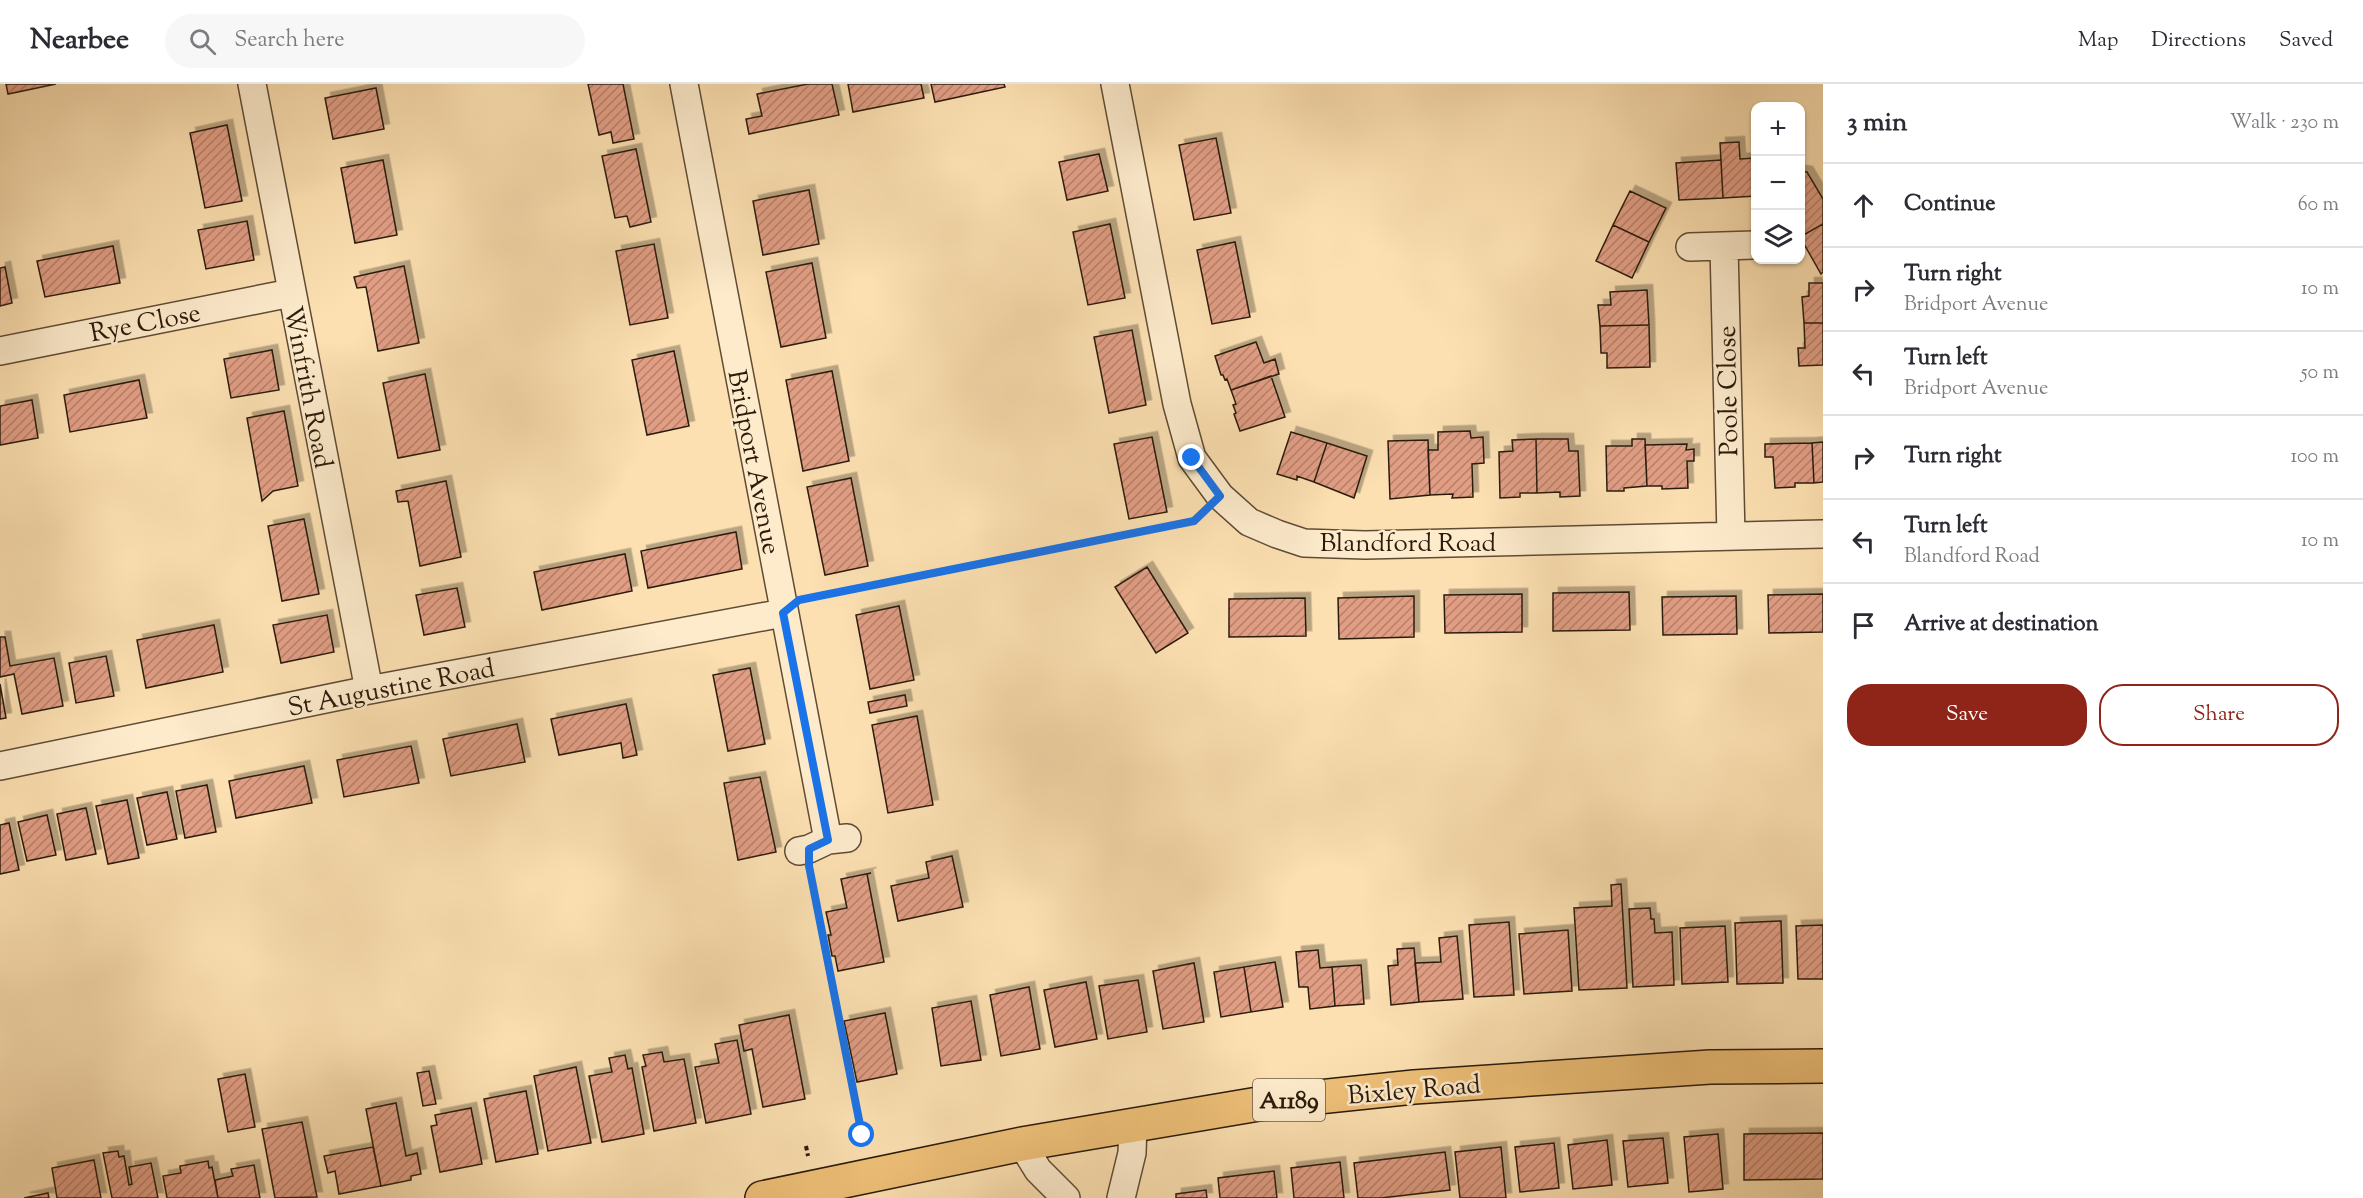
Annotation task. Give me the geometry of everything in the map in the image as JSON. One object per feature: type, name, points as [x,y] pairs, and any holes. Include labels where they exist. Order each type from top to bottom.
[{"type":"main road","name":"Bixley Road","points":[[762,1198],[1022,1144],[1269,1102],[1414,1087],[1710,1067],[1823,1066]]},
{"type":"street","name":"Winfrith Road","points":[[252,84],[369,690]]},
{"type":"street","name":"Bridport Avenue","points":[[684,84],[783,613],[821,844]]},
{"type":"street","name":"Blandford Road","points":[[1115,84],[1177,404],[1192,458],[1220,496],[1249,522],[1304,543],[1365,546],[1823,534]]},
{"type":"street","points":[[1690,247],[1751,245]]},
{"type":"street","name":"Poole Close","points":[[1724,246],[1731,536]]},
{"type":"street","name":"Rye Close","points":[[0,351],[291,292]]},
{"type":"street","name":"St Augustine Road","points":[[0,766],[369,690],[783,613]]},
{"type":"street","points":[[1121,1198],[1132,1153],[1133,1124]]},
{"type":"street","points":[[1022,1144],[1038,1170],[1066,1198]]},
{"type":"path","points":[[783,613],[799,600],[1194,521],[1220,496]]},
{"type":"path","points":[[821,844],[809,866],[862,1135]]},
{"type":"building","points":[[6,84],[56,84],[8,94]]},
{"type":"building","points":[[588,84],[623,84],[634,139],[613,143],[611,132],[599,135]]},
{"type":"building","points":[[808,84],[832,84],[839,115],[749,134],[746,119],[762,116],[757,94]]},
{"type":"building","points":[[848,84],[921,84],[924,98],[853,112]]},
{"type":"building","points":[[931,84],[1004,84],[1005,87],[935,102]]},
{"type":"building","points":[[376,88],[384,129],[333,139],[325,98]]},
{"type":"building","points":[[227,125],[242,201],[205,208],[190,133]]},
{"type":"building","points":[[1216,138],[1231,213],[1194,220],[1179,145]]},
{"type":"building","points":[[1739,142],[1740,159],[1751,158],[1751,196],[1723,198],[1720,143]]},
{"type":"building","points":[[636,149],[651,222],[630,227],[627,216],[615,218],[602,156]]},
{"type":"building","points":[[1099,154],[1108,191],[1067,200],[1059,162]]},
{"type":"building","points":[[383,160],[397,235],[355,243],[341,168]]},
{"type":"building","points":[[1721,160],[1723,198],[1679,200],[1676,163]]},
{"type":"building","points":[[1805,172],[1823,199],[1823,224],[1805,234]]},
{"type":"building","points":[[809,190],[819,244],[763,255],[753,201]]},
{"type":"building","points":[[1630,191],[1666,208],[1649,242],[1613,225]]},
{"type":"building","points":[[247,221],[254,260],[206,269],[198,230]]},
{"type":"building","points":[[1110,224],[1125,298],[1088,305],[1073,232]]},
{"type":"building","points":[[1823,224],[1823,272],[1821,274],[1805,246],[1805,234]]},
{"type":"building","points":[[1613,225],[1649,242],[1632,278],[1596,261]]},
{"type":"building","points":[[1235,242],[1250,317],[1212,324],[1197,250]]},
{"type":"building","points":[[654,244],[668,318],[630,325],[616,251]]},
{"type":"building","points":[[113,246],[120,283],[45,297],[37,261]]},
{"type":"building","points":[[812,263],[826,338],[781,347],[766,272]]},
{"type":"building","points":[[404,266],[419,343],[378,351],[366,287],[357,288],[354,277]]},
{"type":"building","points":[[5,267],[12,303],[0,306],[0,268]]},
{"type":"building","points":[[1809,283],[1823,283],[1823,323],[1804,323],[1802,297],[1809,296]]},
{"type":"building","points":[[1647,290],[1649,325],[1600,326],[1598,305],[1611,305],[1610,292]]},
{"type":"building","points":[[1804,323],[1823,323],[1823,365],[1799,366],[1798,348],[1805,348]]},
{"type":"building","points":[[1649,325],[1650,367],[1607,368],[1607,353],[1601,353],[1600,326]]},
{"type":"building","points":[[1132,330],[1146,405],[1109,413],[1094,337]]},
{"type":"building","points":[[1256,342],[1264,363],[1275,359],[1279,374],[1231,390],[1227,379],[1225,380],[1221,375],[1215,356]]},
{"type":"building","points":[[272,350],[279,390],[231,398],[224,359]]},
{"type":"building","points":[[674,351],[689,426],[647,435],[632,360]]},
{"type":"building","points":[[832,371],[849,461],[803,471],[786,380]]},
{"type":"building","points":[[425,374],[440,450],[398,458],[383,383]]},
{"type":"building","points":[[1271,376],[1285,417],[1240,431],[1234,414],[1236,413],[1233,405],[1236,404],[1231,390]]},
{"type":"building","points":[[139,380],[147,418],[70,432],[64,395]]},
{"type":"building","points":[[32,400],[38,438],[0,445],[0,406]]},
{"type":"building","points":[[284,411],[298,486],[273,491],[262,501],[247,418]]},
{"type":"building","points":[[1470,431],[1471,438],[1483,437],[1484,463],[1472,464],[1473,497],[1452,498],[1453,494],[1430,495],[1428,450],[1438,450],[1438,432]]},
{"type":"building","points":[[1291,432],[1327,443],[1314,482],[1297,476],[1297,480],[1277,474]]},
{"type":"building","points":[[1152,437],[1167,512],[1129,519],[1114,444]]},
{"type":"building","points":[[1536,439],[1568,439],[1569,451],[1578,451],[1580,496],[1560,497],[1560,492],[1537,493]]},
{"type":"building","points":[[1536,439],[1537,493],[1520,493],[1520,497],[1500,498],[1499,452],[1513,451],[1512,440]]},
{"type":"building","points":[[1632,439],[1645,439],[1647,486],[1624,488],[1624,491],[1607,491],[1606,446],[1632,446]]},
{"type":"building","points":[[1428,440],[1430,495],[1390,499],[1388,441]]},
{"type":"building","points":[[1823,442],[1823,482],[1814,483],[1812,443]]},
{"type":"building","points":[[1327,443],[1367,456],[1354,498],[1314,482]]},
{"type":"building","points":[[1812,443],[1814,483],[1795,483],[1795,487],[1775,488],[1773,457],[1765,457],[1765,444]]},
{"type":"building","points":[[1687,444],[1686,450],[1694,449],[1694,461],[1687,461],[1688,488],[1662,489],[1662,486],[1647,486],[1645,445]]},
{"type":"building","points":[[851,478],[868,566],[825,575],[807,487]]},
{"type":"building","points":[[446,481],[461,557],[420,566],[408,501],[398,502],[396,491]]},
{"type":"building","points":[[304,519],[319,594],[282,601],[268,526]]},
{"type":"building","points":[[736,532],[742,569],[648,588],[641,551]]},
{"type":"building","points":[[625,554],[632,591],[542,610],[534,572]]},
{"type":"building","points":[[1147,567],[1188,633],[1156,653],[1115,587]]},
{"type":"building","points":[[457,588],[465,627],[424,635],[416,595]]},
{"type":"building","points":[[1629,592],[1630,630],[1553,631],[1553,593]]},
{"type":"building","points":[[1522,594],[1522,632],[1445,633],[1444,595]]},
{"type":"building","points":[[1823,594],[1823,632],[1769,633],[1768,595]]},
{"type":"building","points":[[1414,596],[1414,637],[1339,639],[1338,598]]},
{"type":"building","points":[[1736,596],[1737,634],[1663,635],[1662,597]]},
{"type":"building","points":[[1305,598],[1306,636],[1229,637],[1229,599]]},
{"type":"building","points":[[899,606],[914,680],[870,689],[856,615]]},
{"type":"building","points":[[327,615],[334,652],[281,663],[273,625]]},
{"type":"building","points":[[214,625],[223,672],[146,688],[137,640]]},
{"type":"building","points":[[0,637],[5,637],[10,666],[54,658],[63,706],[22,714],[14,674],[0,677]]},
{"type":"building","points":[[106,656],[114,696],[76,703],[69,663]]},
{"type":"building","points":[[750,668],[765,744],[728,751],[713,675]]},
{"type":"building","points":[[0,684],[6,718],[0,719]]},
{"type":"building","points":[[905,695],[907,706],[870,713],[868,702]]},
{"type":"building","points":[[626,704],[637,755],[623,758],[621,743],[559,755],[551,719]]},
{"type":"building","points":[[917,716],[933,805],[888,813],[872,725]]},
{"type":"building","points":[[517,724],[525,762],[451,776],[443,739]]},
{"type":"building","points":[[411,746],[419,783],[344,797],[337,760]]},
{"type":"building","points":[[304,766],[312,803],[236,818],[229,781]]},
{"type":"building","points":[[760,777],[776,852],[738,860],[724,783]]},
{"type":"building","points":[[207,785],[216,832],[185,838],[176,791]]},
{"type":"building","points":[[167,792],[177,839],[147,845],[137,798]]},
{"type":"building","points":[[127,800],[139,858],[108,864],[96,806]]},
{"type":"building","points":[[86,808],[96,854],[66,860],[57,814]]},
{"type":"building","points":[[47,815],[56,855],[27,861],[18,822]]},
{"type":"building","points":[[9,823],[19,870],[0,874],[0,825]]},
{"type":"building","points":[[952,856],[963,907],[898,921],[891,886],[929,878],[926,862]]},
{"type":"building","points":[[871,873],[867,874],[884,962],[838,971],[835,956],[832,956],[828,935],[831,935],[826,912],[847,908],[841,879]]},
{"type":"building","points":[[1621,884],[1627,988],[1579,990],[1574,908],[1612,906],[1611,885]]},
{"type":"building","points":[[1650,908],[1655,933],[1672,932],[1674,985],[1633,987],[1629,909]]},
{"type":"building","points":[[1781,921],[1783,983],[1737,984],[1735,923]]},
{"type":"building","points":[[1509,922],[1514,995],[1474,997],[1469,925]]},
{"type":"building","points":[[1823,925],[1823,979],[1798,979],[1796,926]]},
{"type":"building","points":[[1725,926],[1728,982],[1682,984],[1680,928]]},
{"type":"building","points":[[1568,930],[1572,991],[1524,994],[1519,934]]},
{"type":"building","points":[[1457,936],[1463,999],[1419,1002],[1415,963],[1441,962],[1439,938]]},
{"type":"building","points":[[1414,948],[1419,1002],[1391,1005],[1388,966],[1398,965],[1397,949]]},
{"type":"building","points":[[1318,950],[1320,968],[1332,967],[1335,1006],[1310,1009],[1308,987],[1299,987],[1296,952]]},
{"type":"building","points":[[1275,962],[1283,1007],[1251,1012],[1244,967]]},
{"type":"building","points":[[1194,963],[1204,1022],[1163,1029],[1153,971]]},
{"type":"building","points":[[1361,965],[1364,1004],[1335,1006],[1332,967]]},
{"type":"building","points":[[1244,967],[1251,1012],[1221,1017],[1214,972]]},
{"type":"building","points":[[1138,980],[1147,1032],[1108,1039],[1099,986]]},
{"type":"building","points":[[1086,982],[1097,1039],[1055,1047],[1044,990]]},
{"type":"building","points":[[1029,987],[1040,1049],[1001,1056],[990,995]]},
{"type":"building","points":[[971,1001],[981,1060],[941,1066],[932,1008]]},
{"type":"building","points":[[885,1013],[897,1074],[857,1082],[844,1021]]},
{"type":"building","points":[[789,1015],[805,1099],[763,1107],[752,1049],[744,1051],[739,1025]]},
{"type":"building","points":[[737,1040],[751,1114],[706,1123],[695,1067],[719,1063],[715,1044]]},
{"type":"building","points":[[662,1052],[664,1062],[684,1059],[696,1123],[654,1131],[642,1067],[646,1066],[643,1055]]},
{"type":"building","points":[[625,1055],[628,1069],[632,1068],[644,1134],[602,1142],[589,1076],[612,1072],[609,1058]]},
{"type":"building","points":[[576,1067],[591,1143],[548,1151],[534,1076]]},
{"type":"building","points":[[429,1071],[436,1104],[423,1106],[417,1073]]},
{"type":"building","points":[[245,1074],[255,1127],[228,1132],[218,1079]]},
{"type":"building","points":[[526,1091],[538,1154],[496,1162],[484,1099]]},
{"type":"building","points":[[396,1103],[406,1156],[417,1153],[421,1174],[411,1176],[411,1180],[381,1186],[366,1109]]},
{"type":"building","points":[[471,1108],[482,1164],[440,1172],[431,1126],[437,1125],[435,1115]]},
{"type":"building","points":[[302,1122],[317,1197],[275,1198],[262,1129]]},
{"type":"building","points":[[1823,1133],[1823,1179],[1744,1180],[1744,1134]]},
{"type":"building","points":[[1718,1134],[1723,1189],[1689,1192],[1684,1137]]},
{"type":"building","points":[[1663,1138],[1668,1183],[1628,1187],[1623,1141]]},
{"type":"building","points":[[1607,1140],[1612,1185],[1573,1189],[1568,1145]]},
{"type":"building","points":[[1554,1143],[1559,1188],[1520,1192],[1515,1147]]},
{"type":"building","points":[[373,1147],[381,1186],[339,1194],[335,1171],[328,1173],[324,1156]]},
{"type":"building","points":[[1501,1147],[1506,1198],[1460,1198],[1455,1152]]},
{"type":"building","points":[[118,1151],[119,1157],[124,1156],[129,1185],[132,1184],[129,1167],[151,1163],[158,1198],[112,1198],[103,1153]]},
{"type":"building","points":[[1445,1152],[1450,1190],[1381,1198],[1358,1198],[1354,1163]]},
{"type":"building","points":[[94,1160],[101,1198],[57,1198],[52,1168]]},
{"type":"building","points":[[208,1161],[209,1168],[212,1167],[218,1198],[167,1198],[163,1176],[181,1173],[180,1166]]},
{"type":"building","points":[[1340,1162],[1344,1198],[1294,1198],[1291,1168]]},
{"type":"building","points":[[254,1165],[260,1198],[218,1198],[215,1180],[233,1176],[231,1169]]},
{"type":"building","points":[[1274,1171],[1277,1198],[1220,1198],[1218,1178]]},
{"type":"building","points":[[1206,1190],[1207,1198],[1176,1198],[1176,1194]]},
{"type":"building","points":[[48,1193],[49,1198],[24,1198]]},
{"type":"route","points":[[862,1135],[809,866],[809,849],[828,840],[783,613],[799,600],[1194,521],[1220,496],[1192,458]]}]
